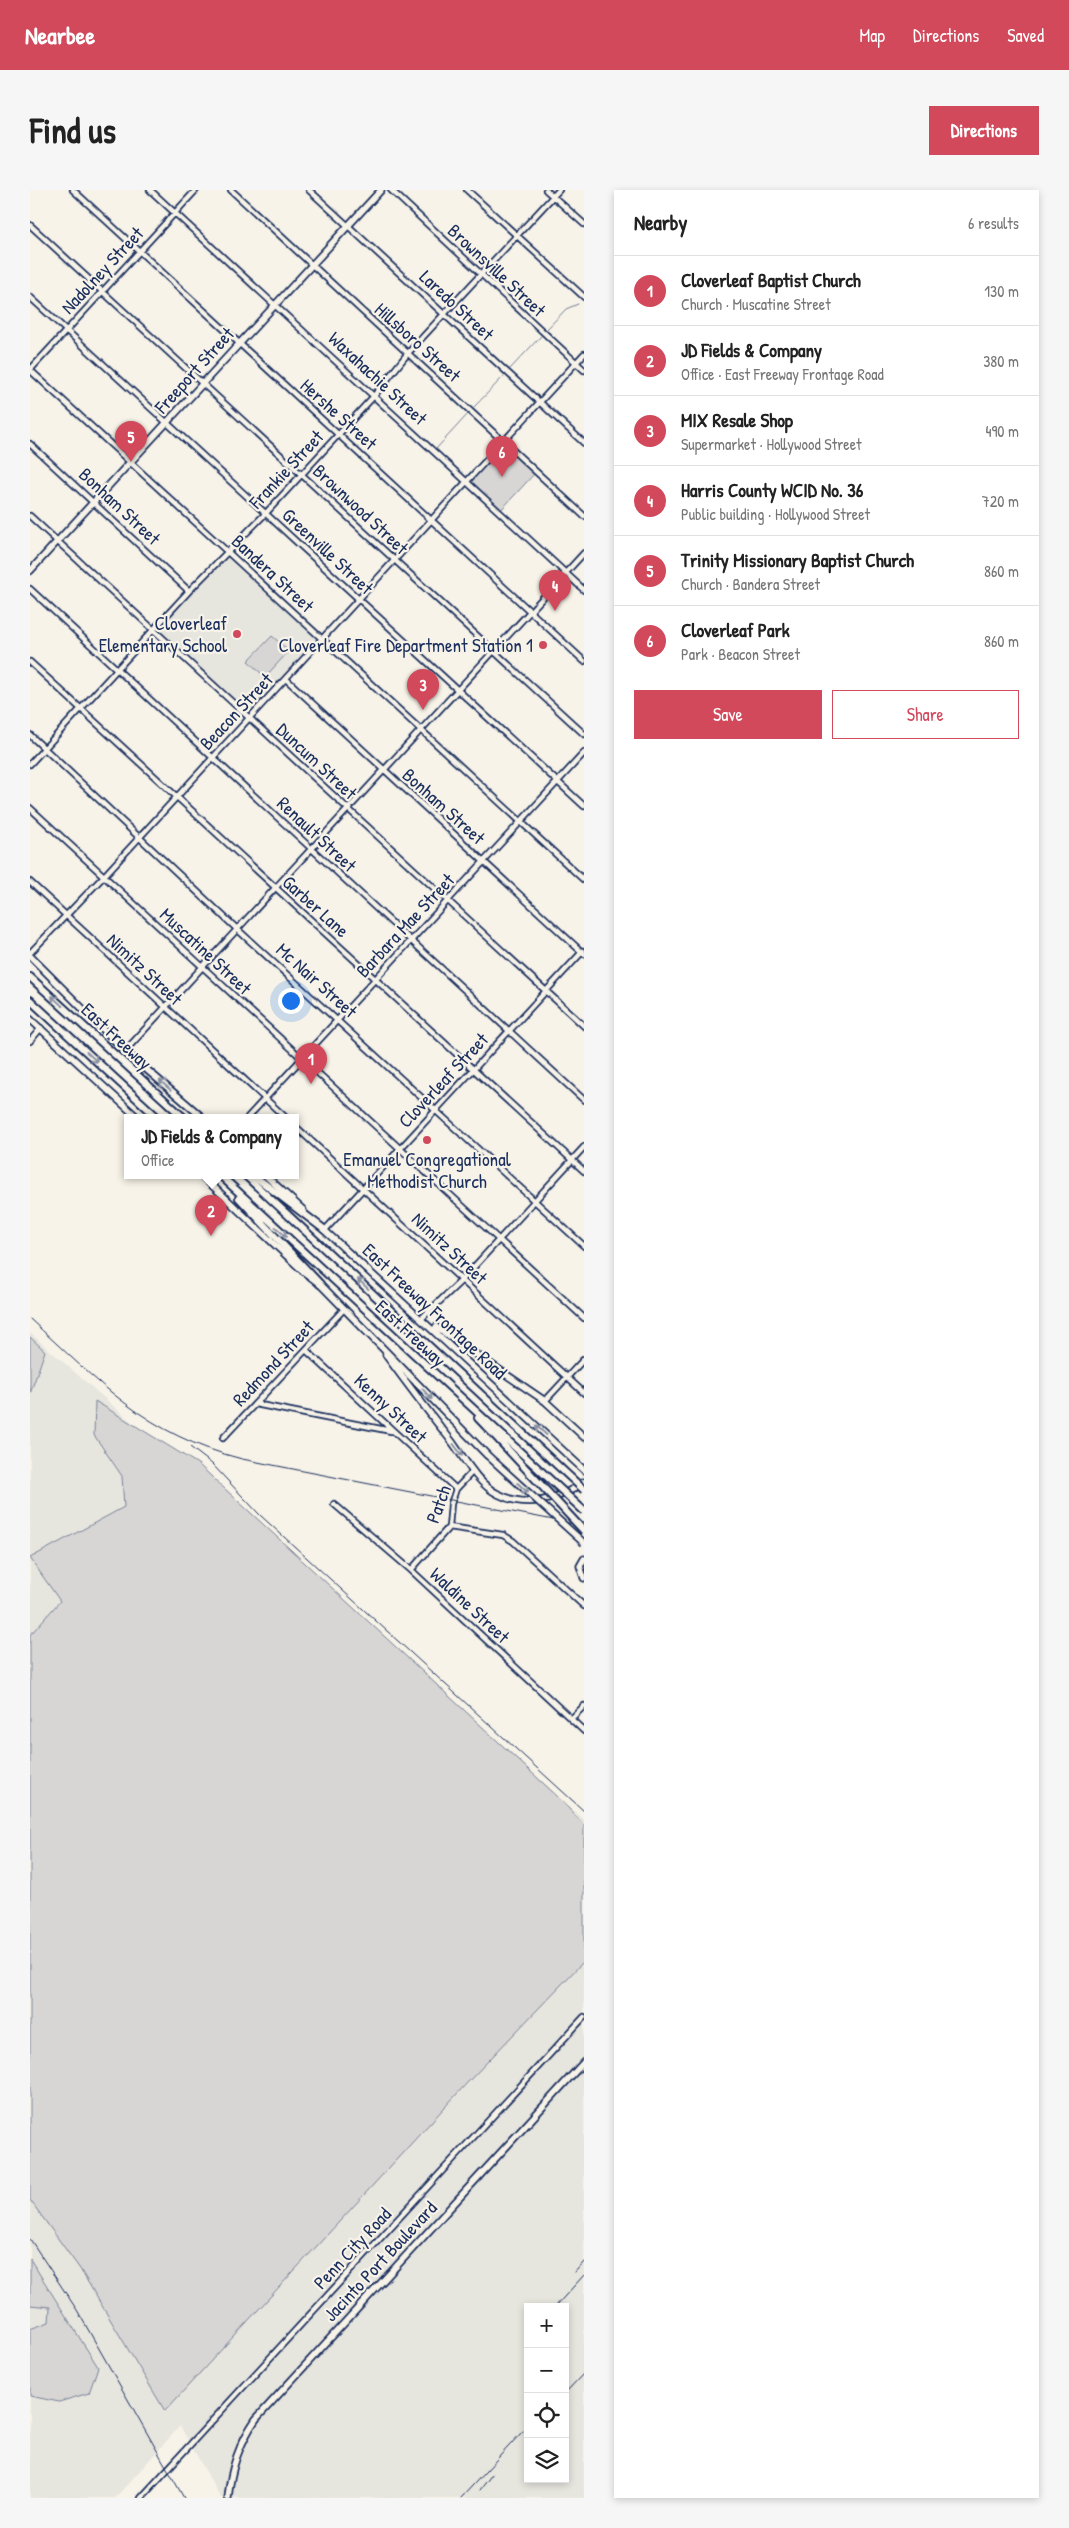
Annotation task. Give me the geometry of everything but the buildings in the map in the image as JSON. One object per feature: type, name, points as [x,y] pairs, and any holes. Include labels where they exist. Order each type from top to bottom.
[{"type":"highway","name":"East Freeway","points":[[30,975],[180,1114]]},
{"type":"highway","name":"East Freeway","points":[[30,1000],[154,1114]]},
{"type":"highway","name":"East Freeway","points":[[223,1179],[502,1439],[584,1511]]},
{"type":"highway","points":[[223,1179],[320,1284]]},
{"type":"highway","name":"East Freeway","points":[[249,1179],[584,1490]]},
{"type":"highway","points":[[258,1179],[325,1230]]},
{"type":"highway","points":[[502,1439],[584,1530]]},
{"type":"main road","name":"Freeport Street","points":[[30,571],[203,384],[274,304],[382,190]]},
{"type":"main road","points":[[30,954],[125,1051],[198,1114]]},
{"type":"main road","points":[[30,1019],[134,1114]]},
{"type":"main road","points":[[205,1179],[303,1271],[320,1284],[454,1423],[584,1543]]},
{"type":"main road","name":"East Freeway Frontage Road","points":[[269,1179],[422,1318],[584,1470]]},
{"type":"main road","points":[[422,1318],[545,1401],[584,1437]]},
{"type":"main road","points":[[369,1334],[474,1471],[491,1490],[498,1494],[528,1501],[558,1498],[584,1482]]},
{"type":"main road","points":[[584,1559],[580,1566],[584,1578]]},
{"type":"main road","name":"Jacinto Port Boulevard","points":[[228,2498],[236,2457],[256,2419],[584,2062]]},
{"type":"street","name":"Hershe Street","points":[[73,190],[584,661]]},
{"type":"street","name":"Waxahachie Street","points":[[150,190],[584,590]]},
{"type":"street","name":"Nadolney Street","points":[[30,370],[196,190]]},
{"type":"street","name":"Hillsboro Street","points":[[231,190],[584,516]]},
{"type":"street","name":"Laredo Street","points":[[309,190],[584,443]]},
{"type":"street","name":"Brownsville Street","points":[[391,190],[480,276],[584,370]]},
{"type":"street","points":[[467,190],[584,297]]},
{"type":"street","points":[[546,190],[584,224]]},
{"type":"street","name":"Frankie Street","points":[[30,764],[226,551],[266,513],[374,396],[408,353],[559,190]]},
{"type":"street","name":"Brownwood Street","points":[[30,225],[395,560],[492,652],[584,734]]},
{"type":"street","name":"Greenville Street","points":[[30,296],[359,599],[456,691],[584,806]]},
{"type":"street","name":"Beacon Street","points":[[30,954],[140,838],[584,354]]},
{"type":"street","name":"Bandera Street","points":[[30,370],[584,880]]},
{"type":"street","name":"Bonham Street","points":[[30,444],[189,591]]},
{"type":"street","name":"Duncum Street","points":[[30,516],[347,810],[584,1026]]},
{"type":"street","points":[[125,1051],[584,553]]},
{"type":"street","name":"Renault Street","points":[[30,589],[310,850],[584,1100]]},
{"type":"street","name":"Garber Lane","points":[[30,662],[584,1172]]},
{"type":"street","name":"Bonham Street","points":[[286,679],[383,771],[583,952]]},
{"type":"street","name":"Mc Nair Street","points":[[30,735],[237,929],[584,1246]]},
{"type":"street","name":"Barbara Mae Street","points":[[251,1114],[584,753]]},
{"type":"street","name":"Muscatine Street","points":[[30,808],[201,968],[584,1318]]},
{"type":"street","name":"Nimitz Street","points":[[30,882],[164,1008],[282,1114]]},
{"type":"street","name":"Cloverleaf Street","points":[[325,1230],[583,952]]},
{"type":"street","points":[[30,1041],[41,1028]]},
{"type":"street","name":"Nimitz Street","points":[[299,1130],[584,1393]]},
{"type":"street","points":[[422,1318],[462,1280],[584,1147]]},
{"type":"street","name":"Redmond Street","points":[[223,1438],[344,1309]]},
{"type":"street","name":"Kenny Street","points":[[306,1350],[456,1489]]},
{"type":"street","points":[[545,1401],[584,1359]]},
{"type":"street","points":[[255,1404],[393,1432]]},
{"type":"street","name":"Patch","points":[[411,1570],[449,1527],[451,1504],[456,1489],[474,1471]]},
{"type":"street","name":"Waldine Street","points":[[334,1504],[411,1570],[584,1731]]},
{"type":"street","points":[[449,1527],[503,1534],[584,1606]]},
{"type":"street","points":[[571,1719],[584,1706]]},
{"type":"street","name":"Penn City Road","points":[[141,2498],[584,2017]]},
{"type":"shaded area","points":[[502,446],[535,473],[501,510],[470,480]]},
{"type":"shaded area","name":"Cloverleaf Elementary School","points":[[226,554],[318,639],[248,715],[155,630]]},
{"type":"shaded area","points":[[272,636],[289,651],[265,677],[248,661]]},
{"type":"shaded area","points":[[30,1333],[144,1433],[198,1464],[584,1820],[584,2498],[221,2498],[180,2426],[115,2498],[30,2498]]},
{"type":"shaded area","points":[[30,1337],[45,1351],[30,1394]]},
{"type":"shaded area","points":[[95,1401],[198,1464],[557,1796],[584,1825],[584,1961],[467,2083],[165,2411],[80,2269],[30,2200],[30,1635],[60,1601],[30,1558],[124,1507],[122,1476],[94,1435]]},
{"type":"shaded area","points":[[30,2259],[98,2367],[89,2393],[59,2402],[30,2396],[30,2329],[49,2322],[50,2307],[30,2305]]},
{"type":"waterway","points":[[546,330],[566,309],[578,304]]},
{"type":"waterway","points":[[510,369],[541,336]]},
{"type":"waterway","points":[[473,408],[505,375]]},
{"type":"waterway","points":[[435,450],[468,414]]},
{"type":"railway","points":[[30,1319],[126,1404],[178,1436],[208,1449],[242,1459],[584,1526]]},
{"type":"railway","points":[[190,1447],[212,1464],[260,1515],[584,1811]]},
{"type":"railway","points":[[30,2239],[77,2310],[184,2498]]},
{"type":"railway","points":[[575,2272],[584,2262]]},
{"type":"railway","points":[[559,2303],[584,2275]]},
{"type":"railway","points":[[569,2389],[584,2373]]},
{"type":"railway","points":[[461,2498],[523,2431]]},
{"type":"railway","points":[[480,2490],[493,2473]]},
{"type":"place","name":"Trinity Missionary Baptist Church","points":[[131,462]]},
{"type":"place","name":"Cloverleaf Park","points":[[502,477]]},
{"type":"place","name":"Harris County WCID No. 36","points":[[555,611]]},
{"type":"place","name":"Cloverleaf Elementary School","points":[[237,634]]},
{"type":"place","name":"Cloverleaf Fire Department Station 1","points":[[543,645]]},
{"type":"place","name":"MIX Resale Shop","points":[[423,710]]},
{"type":"place","name":"Cloverleaf Baptist Church","points":[[311,1084]]},
{"type":"place","name":"Emanuel Congregational Methodist Church","points":[[427,1140]]},
{"type":"place","name":"JD Fields & Company","points":[[211,1236]]}]
